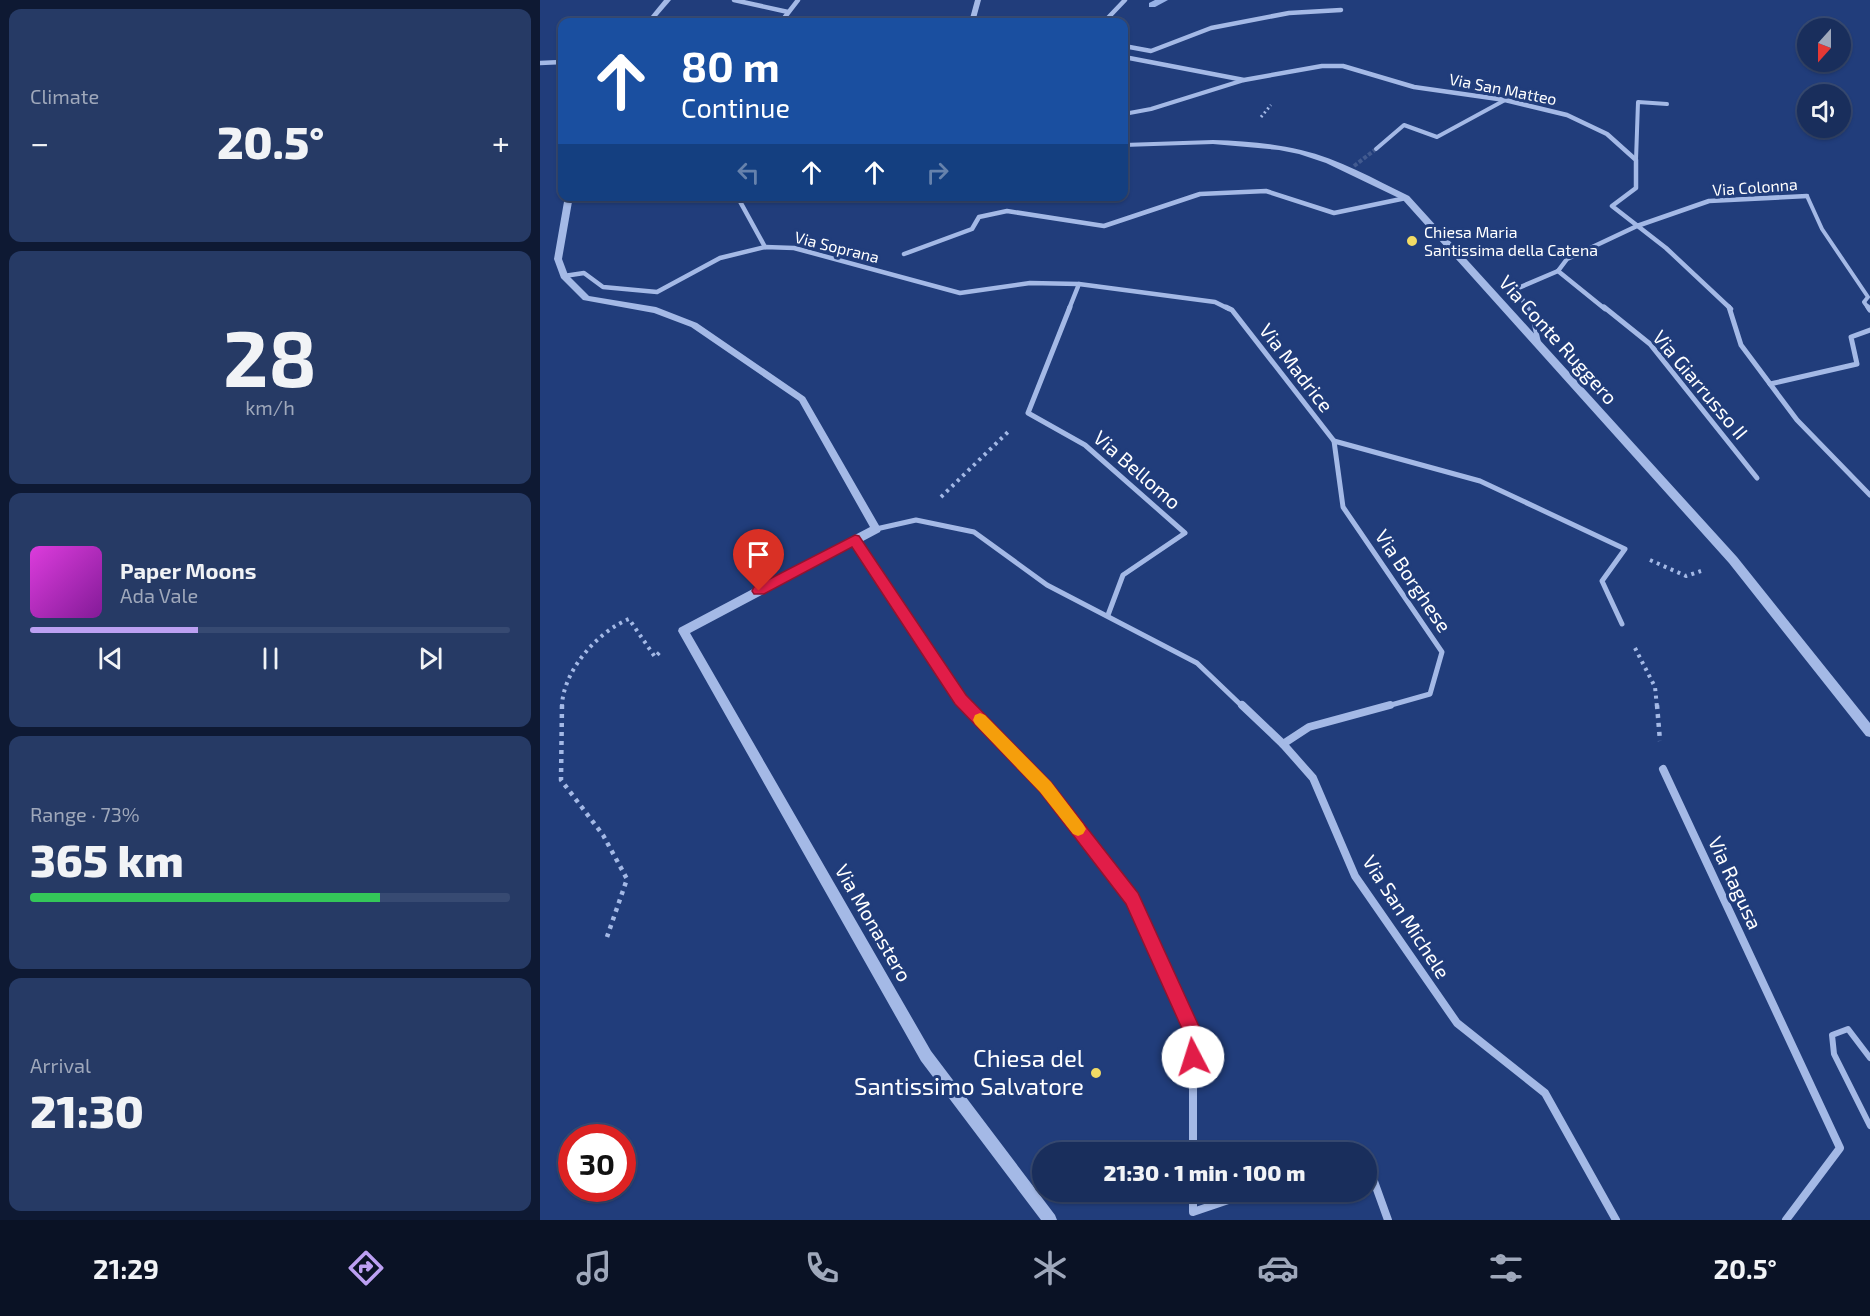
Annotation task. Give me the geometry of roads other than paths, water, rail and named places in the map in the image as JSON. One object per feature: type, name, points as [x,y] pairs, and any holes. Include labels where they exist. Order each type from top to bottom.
[{"type":"street","points":[[652,18],[668,0]]},
{"type":"street","points":[[734,0],[788,12]]},
{"type":"street","points":[[784,18],[798,0]]},
{"type":"street","points":[[974,18],[978,0]]},
{"type":"street","points":[[1108,18],[1125,0]]},
{"type":"street","points":[[1128,47],[1151,51],[1211,28],[1289,13],[1341,10]]},
{"type":"street","name":"Via San Matteo","points":[[1128,58],[1244,80],[1322,66],[1343,66],[1414,87],[1505,99],[1568,115],[1607,134],[1636,160]]},
{"type":"street","points":[[540,63],[558,63]]},
{"type":"street","points":[[1128,113],[1151,109],[1244,80]]},
{"type":"street","points":[[1376,148],[1404,125],[1437,137],[1505,99]]},
{"type":"street","points":[[1668,104],[1638,102],[1636,188],[1612,206],[1666,248],[1731,309],[1741,345],[1770,384],[1797,420],[1870,495]]},
{"type":"street","name":"Via Conte Ruggero","points":[[1128,145],[1251,143],[1303,153],[1351,169],[1406,198],[1733,561],[1870,732]]},
{"type":"street","points":[[904,254],[972,229],[979,217],[1007,211],[1104,226],[1200,194],[1266,191],[1334,213],[1406,198]]},
{"type":"street","points":[[1807,196],[1822,230],[1868,297],[1864,302],[1870,310]]},
{"type":"street","name":"Via Colonna","points":[[1540,346],[1533,318],[1516,289],[1558,271],[1567,259],[1637,226],[1709,201],[1807,196]]},
{"type":"street","points":[[568,201],[558,259],[564,276],[586,298],[656,310],[694,325],[802,399],[876,529],[855,540],[960,700],[1046,787],[1132,898],[1193,1033],[1193,1142]]},
{"type":"street","points":[[740,201],[765,247]]},
{"type":"street","name":"Via Soprana","points":[[564,276],[584,273],[603,286],[657,292],[720,258],[765,247],[794,248],[960,293],[1030,282],[1079,284]]},
{"type":"street","name":"Via Giarrusso II","points":[[1558,271],[1650,344],[1757,478]]},
{"type":"street","name":"Via Bellomo","points":[[1079,284],[1028,413],[1085,445],[1185,533],[1123,575],[1108,615]]},
{"type":"street","name":"Via Madrice","points":[[1079,284],[1215,303],[1232,310],[1334,441],[1480,481],[1625,549],[1602,581],[1622,624]]},
{"type":"street","points":[[1770,384],[1857,364],[1851,337],[1870,330]]},
{"type":"street","name":"Via Borghese","points":[[1283,744],[1309,727],[1430,694],[1442,652],[1343,507],[1334,441]]},
{"type":"street","name":"Via San Michele","points":[[876,529],[916,520],[974,531],[1047,585],[1197,663],[1283,744],[1312,778],[1355,876],[1457,1023],[1545,1093],[1616,1220]]},
{"type":"street","name":"Via Monastero","points":[[855,540],[683,631],[926,1056],[1050,1220]]},
{"type":"street","name":"Via Ragusa","points":[[1663,769],[1840,1148],[1786,1220]]},
{"type":"street","points":[[1870,1058],[1848,1029],[1832,1035],[1834,1054],[1870,1126]]},
{"type":"street","points":[[1377,1190],[1388,1220]]},
{"type":"street","points":[[1192,1216],[1227,1202]]},
{"type":"waterway","points":[[1152,5],[1163,0]]},
{"type":"tunnel","points":[[1354,166],[1376,149]]},
{"type":"place","name":"Chiesa Maria Santissima della Catena","points":[[1412,241]]},
{"type":"place","name":"Chiesa del Santissimo Salvatore","points":[[1096,1073]]}]
